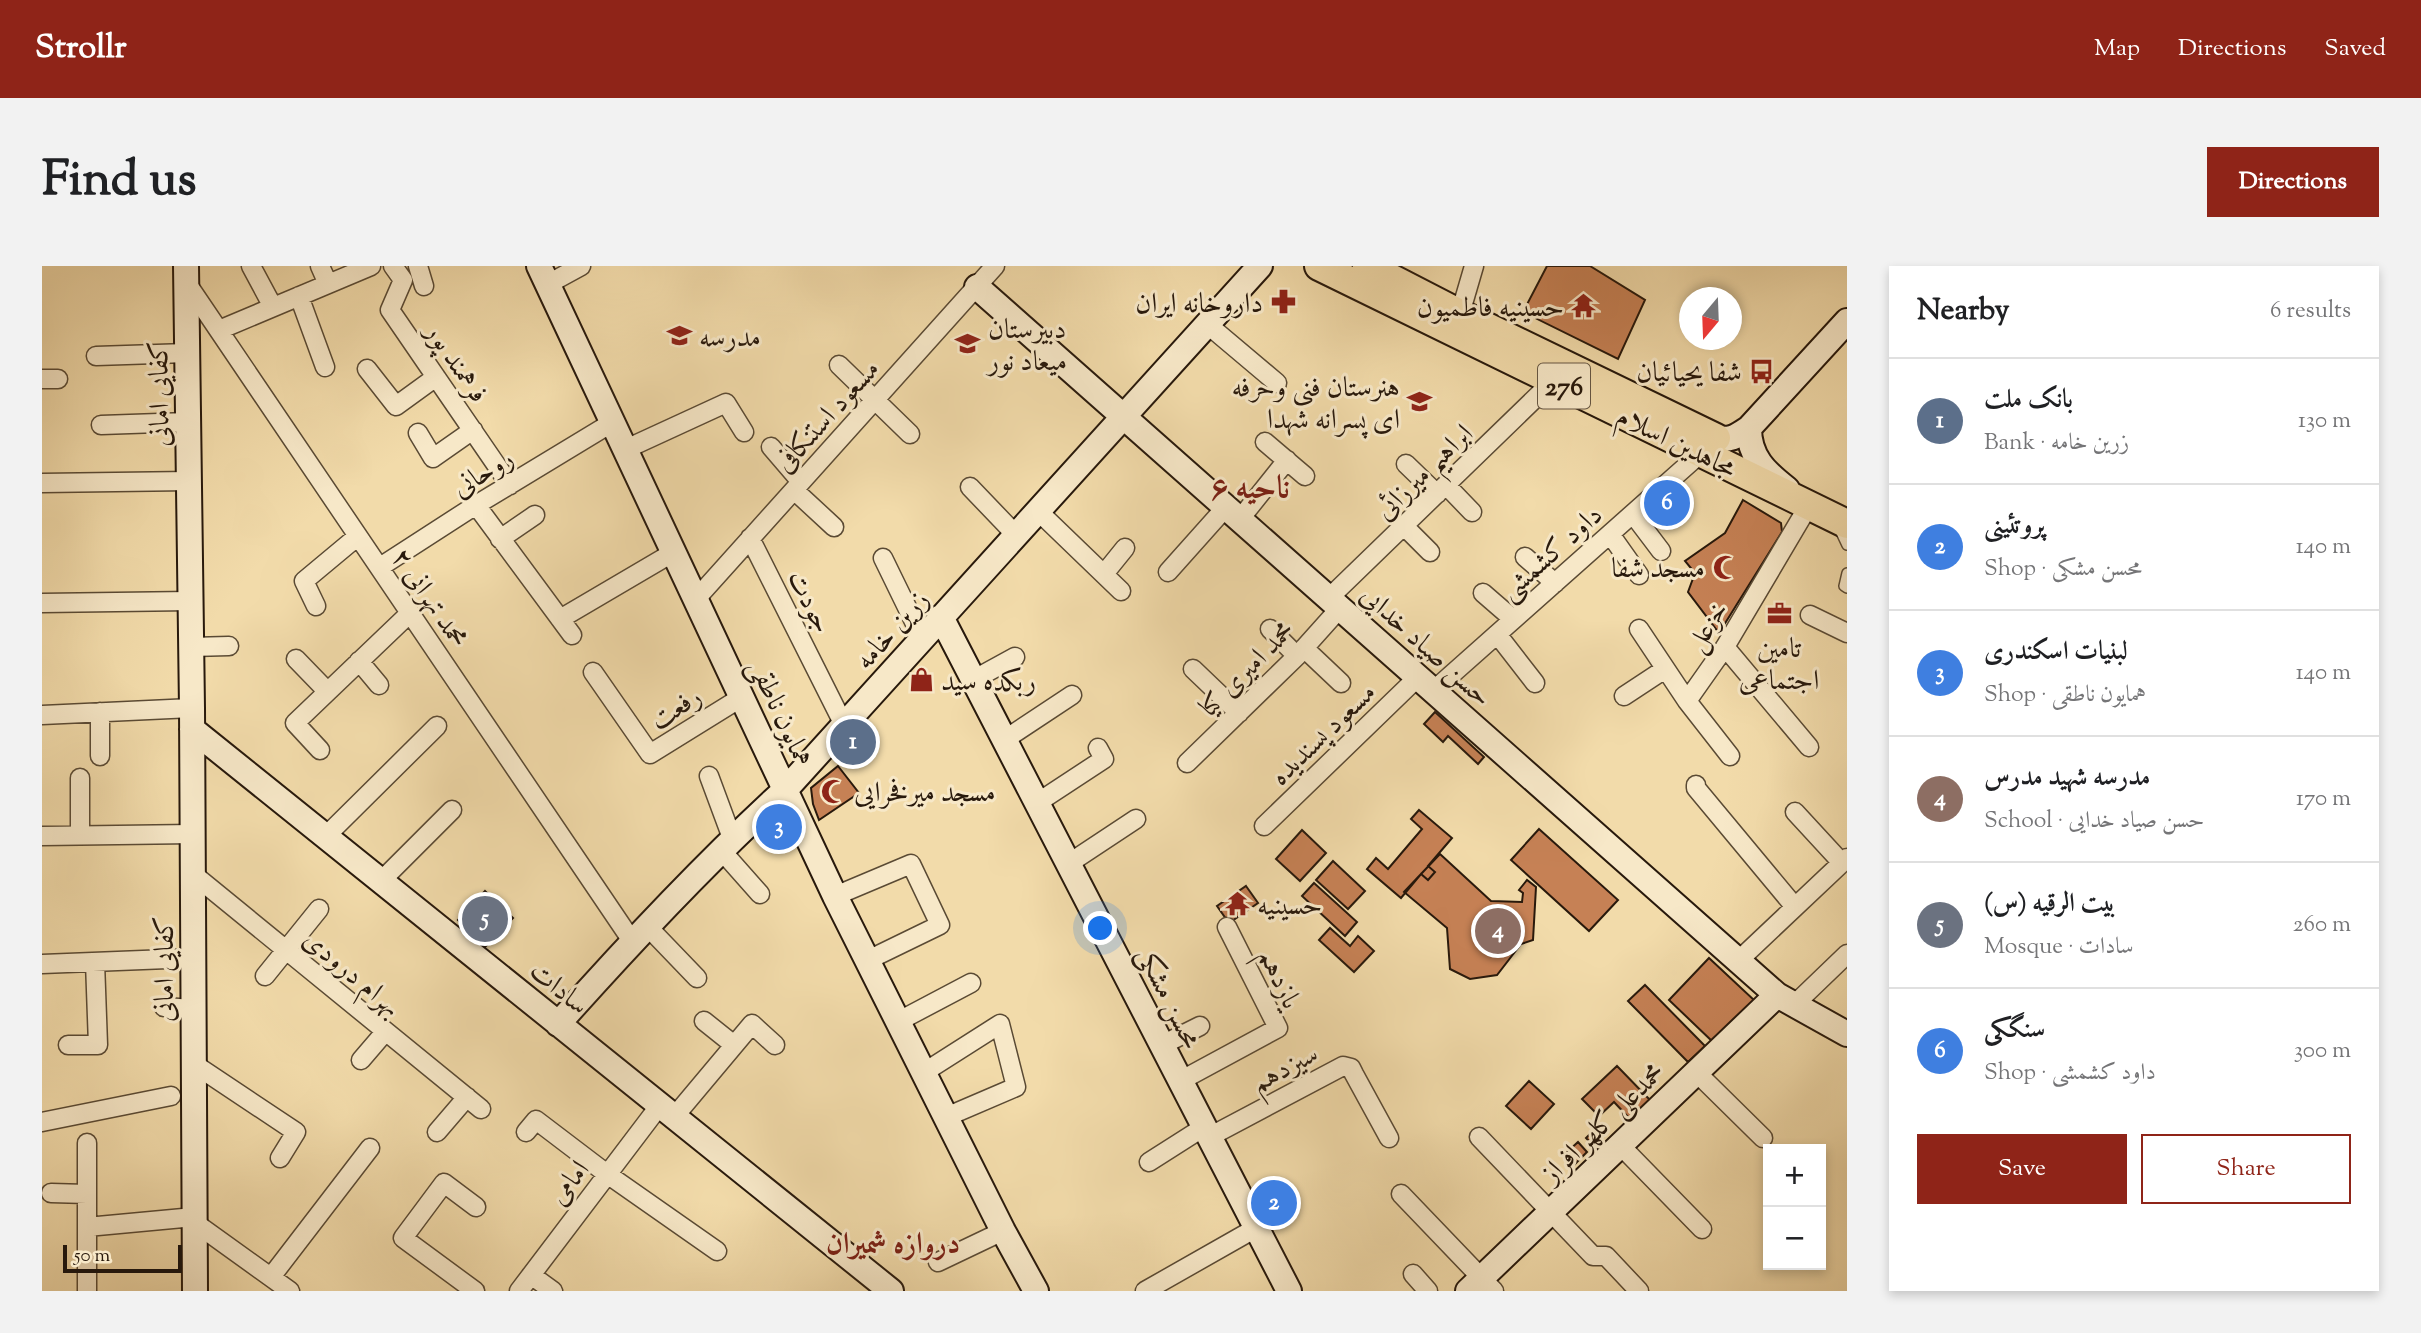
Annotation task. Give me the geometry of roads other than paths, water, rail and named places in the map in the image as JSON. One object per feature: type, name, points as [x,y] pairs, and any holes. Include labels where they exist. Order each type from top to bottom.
[{"type":"main road","name":"مجاهدین اسلام","points":[[1319,266],[1553,381],[1709,445]]},
{"type":"main road","name":"مجاهدین اسلام","points":[[1367,266],[1709,445],[1808,505],[1841,521]]},
{"type":"street","points":[[251,266],[273,307]]},
{"type":"street","points":[[320,266],[328,284]]},
{"type":"street","points":[[219,330],[370,266]]},
{"type":"street","name":"فرهمند پور","points":[[393,266],[403,280],[390,310],[510,485]]},
{"type":"street","points":[[418,266],[424,286]]},
{"type":"street","points":[[544,275],[582,266]]},
{"type":"street","name":"مسعود استنکافی","points":[[696,599],[995,266]]},
{"type":"street","name":"زرین خامه","points":[[558,1024],[639,934],[727,844],[786,789],[1260,266]]},
{"type":"street","points":[[1460,314],[1474,266]]},
{"type":"street","name":"محمد تهرانی ۲","points":[[186,274],[219,330],[410,612],[639,934],[696,978]]},
{"type":"street","name":"کفایی امانی","points":[[186,274],[195,1291]]},
{"type":"street","name":"همایون ناطقی","points":[[544,275],[835,896],[1003,1231],[1036,1291]]},
{"type":"street","name":"حسن صیاد خدایی","points":[[977,286],[1738,961],[1786,1000],[1847,1034]]},
{"type":"street","points":[[299,296],[325,366]]},
{"type":"street","points":[[1709,445],[1734,438],[1749,428],[1847,321]]},
{"type":"street","points":[[1207,324],[1277,383]]},
{"type":"street","points":[[96,356],[187,353]]},
{"type":"street","points":[[839,365],[910,434]]},
{"type":"street","points":[[367,369],[396,406],[436,377]]},
{"type":"street","name":"ابراهیم میرزائی","points":[[1335,603],[1404,526],[1553,381]]},
{"type":"street","points":[[626,449],[726,402],[744,432]]},
{"type":"street","points":[[101,425],[188,422]]},
{"type":"street","name":"روحانی","points":[[380,568],[476,505],[613,422]]},
{"type":"street","points":[[1749,428],[1749,443],[1757,461],[1770,476],[1808,505]]},
{"type":"street","points":[[418,433],[433,458],[473,430]]},
{"type":"street","points":[[1265,442],[1305,476]]},
{"type":"street","name":"داود کشمشی","points":[[1425,684],[1497,634],[1709,445]]},
{"type":"street","points":[[771,447],[797,486],[834,527]]},
{"type":"street","points":[[1168,572],[1287,460]]},
{"type":"street","points":[[1406,464],[1472,512]]},
{"type":"street","points":[[42,482],[189,481]]},
{"type":"street","points":[[970,487],[1016,535]]},
{"type":"street","points":[[476,505],[572,635]]},
{"type":"street","name":"خزعل","points":[[1687,701],[1726,647],[1808,505]]},
{"type":"street","points":[[1038,511],[1121,591]]},
{"type":"street","points":[[1633,514],[1661,551]]},
{"type":"street","points":[[500,539],[535,515]]},
{"type":"street","points":[[1404,526],[1430,552]]},
{"type":"street","points":[[1610,534],[1639,575]]},
{"type":"street","points":[[316,606],[304,581],[358,536]]},
{"type":"street","name":"جودت","points":[[750,538],[844,725]]},
{"type":"street","points":[[1104,574],[1125,548]]},
{"type":"street","points":[[560,619],[674,552]]},
{"type":"street","points":[[1525,557],[1555,583]]},
{"type":"street","points":[[883,558],[922,638]]},
{"type":"street","points":[[1483,593],[1513,620]]},
{"type":"street","points":[[42,603],[190,601]]},
{"type":"street","name":"محمد امیری کیا","points":[[1187,763],[1301,652],[1335,603]]},
{"type":"street","points":[[320,750],[295,723],[410,612]]},
{"type":"street","points":[[1810,615],[1847,633]]},
{"type":"street","name":"محسن مشکی","points":[[941,617],[1289,1291]]},
{"type":"street","points":[[1270,629],[1341,683]]},
{"type":"street","points":[[1639,629],[1687,701],[1730,756]]},
{"type":"street","points":[[1497,634],[1535,684]]},
{"type":"street","points":[[191,647],[229,646]]},
{"type":"street","points":[[1726,647],[1809,747]]},
{"type":"street","points":[[973,680],[1015,657]]},
{"type":"street","points":[[296,659],[327,691]]},
{"type":"street","points":[[359,660],[379,685]]},
{"type":"street","points":[[1193,669],[1239,713]]},
{"type":"street","points":[[1624,696],[1665,670]]},
{"type":"street","name":"رفعت","points":[[593,672],[650,754],[742,697]]},
{"type":"street","name":"مسعود پسندیده","points":[[1264,826],[1425,684]]},
{"type":"street","points":[[1004,740],[1072,695]]},
{"type":"street","points":[[100,712],[100,755]]},
{"type":"street","points":[[42,715],[100,712],[192,719]]},
{"type":"street","name":"سادات","points":[[192,719],[326,836],[891,1291]]},
{"type":"street","points":[[326,836],[437,726]]},
{"type":"street","points":[[1037,803],[1104,759],[1098,748]]},
{"type":"street","points":[[709,776],[727,844],[760,894]]},
{"type":"street","points":[[80,778],[80,835]]},
{"type":"street","points":[[1696,785],[1696,789],[1795,907]]},
{"type":"street","points":[[381,881],[452,810]]},
{"type":"street","points":[[1738,961],[1844,861],[1795,813]]},
{"type":"street","points":[[1068,864],[1136,819]]},
{"type":"street","points":[[42,836],[192,834]]},
{"type":"street","points":[[835,896],[911,864],[940,925],[868,960]]},
{"type":"street","name":"بهرام درودی","points":[[193,874],[481,1109]]},
{"type":"street","points":[[265,976],[319,909]]},
{"type":"street","name":"یازدهم","points":[[1180,1081],[1278,1028],[1227,927]]},
{"type":"street","points":[[1786,1000],[1847,954]]},
{"type":"street","points":[[42,964],[193,958]]},
{"type":"street","points":[[68,1045],[98,1045],[95,962]]},
{"type":"street","points":[[899,1021],[971,983]]},
{"type":"street","name":"محمدعلی کلهر افراز","points":[[1481,1287],[1550,1212],[1696,1072],[1786,1000]]},
{"type":"street","points":[[163,1007],[193,1009]]},
{"type":"street","points":[[704,1021],[734,1045]]},
{"type":"street","name":"امامی","points":[[519,1291],[607,1174],[752,1024],[775,1045]]},
{"type":"street","points":[[923,1073],[1000,1024],[1016,1087],[946,1118]]},
{"type":"street","points":[[1162,1045],[1200,1026]]},
{"type":"street","points":[[361,1060],[385,1032]]},
{"type":"street","points":[[194,1064],[296,1132],[280,1158]]},
{"type":"street","name":"سیزدهم","points":[[1207,1132],[1343,1066],[1350,1068],[1354,1074],[1390,1138]]},
{"type":"street","points":[[1696,1072],[1763,1138]]},
{"type":"street","points":[[42,1122],[171,1096]]},
{"type":"street","points":[[437,1132],[467,1097]]},
{"type":"street","points":[[526,1132],[536,1120],[607,1174],[717,1251]]},
{"type":"street","points":[[1149,1162],[1207,1132]]},
{"type":"street","points":[[1479,1137],[1593,1256],[1606,1256],[1639,1291]]},
{"type":"street","points":[[87,1143],[87,1291]]},
{"type":"street","points":[[1620,1145],[1702,1228]]},
{"type":"street","points":[[271,1277],[370,1148]]},
{"type":"street","points":[[475,1291],[403,1238],[444,1183],[476,1207]]},
{"type":"street","points":[[51,1193],[87,1194]]},
{"type":"street","points":[[1401,1194],[1481,1287]]},
{"type":"street","points":[[87,1227],[194,1220],[290,1291]]},
{"type":"street","points":[[1144,1291],[1256,1228]]},
{"type":"street","points":[[938,1262],[1003,1231]]},
{"type":"street","points":[[1413,1274],[1428,1291]]},
{"type":"street","points":[[531,1275],[552,1291]]},
{"type":"lane","points":[[1841,521],[1847,545]]},
{"type":"lane","points":[[1847,573],[1844,586],[1847,588]]},
{"type":"place","name":"داروخانه ایران","points":[[1283,302]]},
{"type":"place","name":"حسینیه فاطمیون","points":[[1584,306]]},
{"type":"place","name":"مدرسه","points":[[679,336]]},
{"type":"place","name":"دبیرستان میعاد نور","points":[[968,344]]},
{"type":"place","name":"شفا یحیائیان","points":[[1762,371]]},
{"type":"place","name":"هنرستان فنی وحرفه ای پسرانه شهدا","points":[[1420,402]]},
{"type":"place","name":"سنگکی","points":[[1667,503]]},
{"type":"place","name":"مسجد شفا","points":[[1725,567]]},
{"type":"place","name":"تامین اجتماعی","points":[[1779,613]]},
{"type":"place","name":"ربکده سید","points":[[921,680]]},
{"type":"place","name":"بانک ملت","points":[[853,742]]},
{"type":"place","name":"مسجد میرفخرایی","points":[[834,791]]},
{"type":"place","name":"لبنیات اسکندری","points":[[779,827]]},
{"type":"place","name":"حسینیه","points":[[1237,904]]},
{"type":"place","name":"بیت الرقیه (س)","points":[[485,919]]},
{"type":"place","name":"مدرسه شهید مدرس","points":[[1498,931]]},
{"type":"place","name":"پروتئینی","points":[[1274,1203]]},
{"type":"district","name":"ناحیه ۶","points":[[1250,487]]},
{"type":"district","name":"دروازه شمیران","points":[[893,1243]]}]
